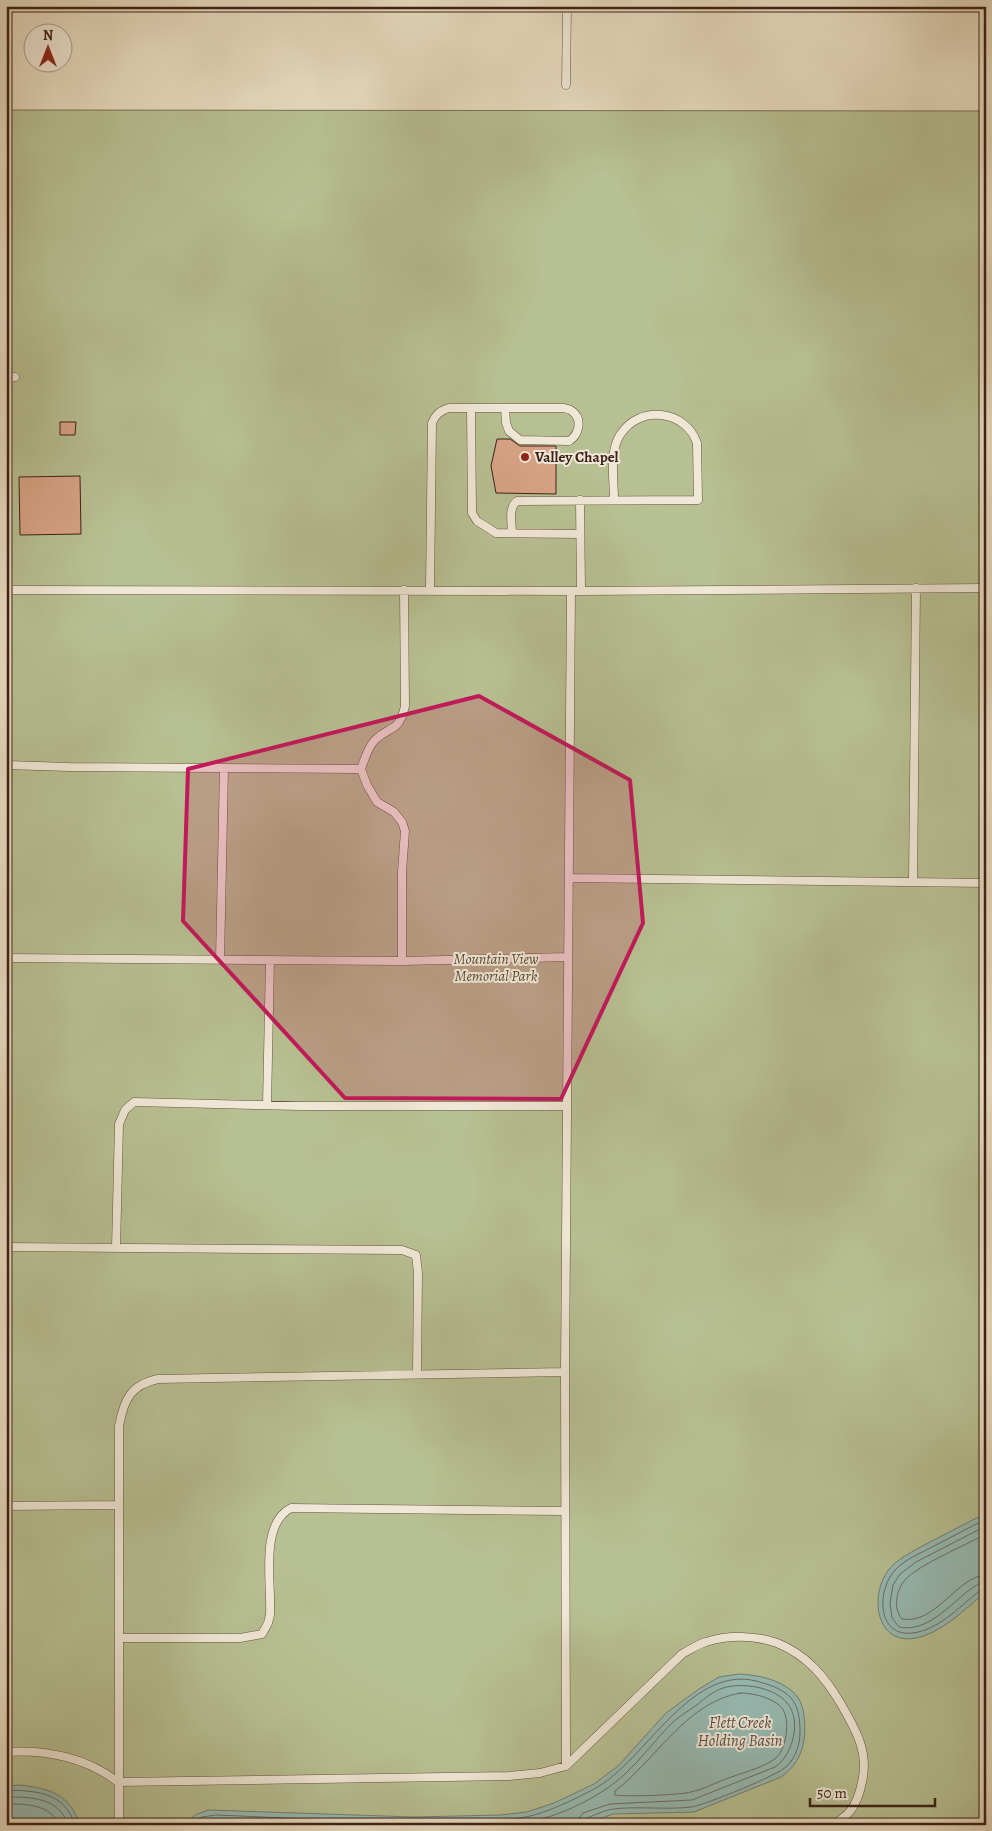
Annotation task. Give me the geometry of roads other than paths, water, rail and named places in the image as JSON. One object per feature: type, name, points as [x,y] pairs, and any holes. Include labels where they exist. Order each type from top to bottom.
[{"type":"lane","points":[[566,85],[567,6]]},
{"type":"lane","points":[[6,378],[15,377]]},
{"type":"lane","points":[[430,590],[432,423],[441,410],[449,408],[505,408],[564,408],[572,411],[576,416],[578,431],[576,437],[569,441],[520,440],[509,431],[506,423],[505,408]]},
{"type":"lane","points":[[471,408],[472,513],[477,521],[485,528],[496,533],[580,534]]},
{"type":"lane","points":[[512,533],[511,512],[512,504],[516,501],[698,500],[697,443],[695,436],[684,422],[675,418],[655,415],[639,418],[625,427],[615,445],[614,500]]},
{"type":"lane","points":[[580,500],[580,590]]},
{"type":"lane","points":[[913,882],[916,588]]},
{"type":"lane","points":[[6,590],[986,588]]},
{"type":"lane","points":[[402,961],[402,872],[405,831],[402,822],[394,812],[378,802],[367,785],[361,769],[374,740],[396,727],[402,718],[405,706],[404,590]]},
{"type":"lane","points":[[566,1766],[565,1372],[571,590]]},
{"type":"lane","points":[[6,765],[361,769]]},
{"type":"lane","points":[[220,960],[224,768]]},
{"type":"lane","points":[[569,878],[986,883]]},
{"type":"lane","points":[[6,958],[402,961],[568,957]]},
{"type":"lane","points":[[267,1105],[270,960]]},
{"type":"lane","points":[[116,1248],[120,1124],[125,1110],[134,1102],[267,1105],[567,1106]]},
{"type":"lane","points":[[6,1247],[402,1250],[409,1252],[416,1256],[418,1273],[417,1374]]},
{"type":"lane","points":[[119,1825],[119,1426],[122,1412],[132,1392],[149,1381],[179,1378],[565,1372]]},
{"type":"lane","points":[[6,1506],[119,1505]]},
{"type":"lane","points":[[118,1638],[240,1638],[262,1634],[270,1615],[270,1554],[273,1532],[280,1516],[291,1508],[566,1511]]},
{"type":"lane","points":[[6,1752],[41,1753],[65,1757],[95,1767],[118,1782],[509,1776],[540,1773],[566,1766],[682,1654],[705,1642],[732,1637],[756,1638],[777,1643],[811,1664],[822,1674],[855,1728],[865,1759],[861,1787],[850,1812],[834,1825]]},
{"type":"water","points":[[986,1513],[986,1592],[955,1618],[929,1634],[905,1639],[893,1635],[884,1627],[878,1602],[885,1576],[893,1565],[912,1552]]},
{"type":"water","name":"Flett Creek Holding Basin","points":[[739,1674],[753,1675],[775,1681],[798,1697],[803,1709],[805,1725],[802,1750],[794,1765],[781,1777],[694,1812],[613,1814],[583,1825],[184,1825],[195,1815],[208,1810],[414,1817],[501,1815],[527,1812],[554,1803],[594,1784],[618,1766],[666,1713],[719,1677]]},
{"type":"water","points":[[20,1785],[40,1788],[64,1799],[75,1814],[80,1825],[6,1825],[6,1786]]},
{"type":"place","name":"Valley Chapel","points":[[525,457]]},
{"type":"park label","name":"Mountain View Memorial Park","points":[[496,968]]}]
